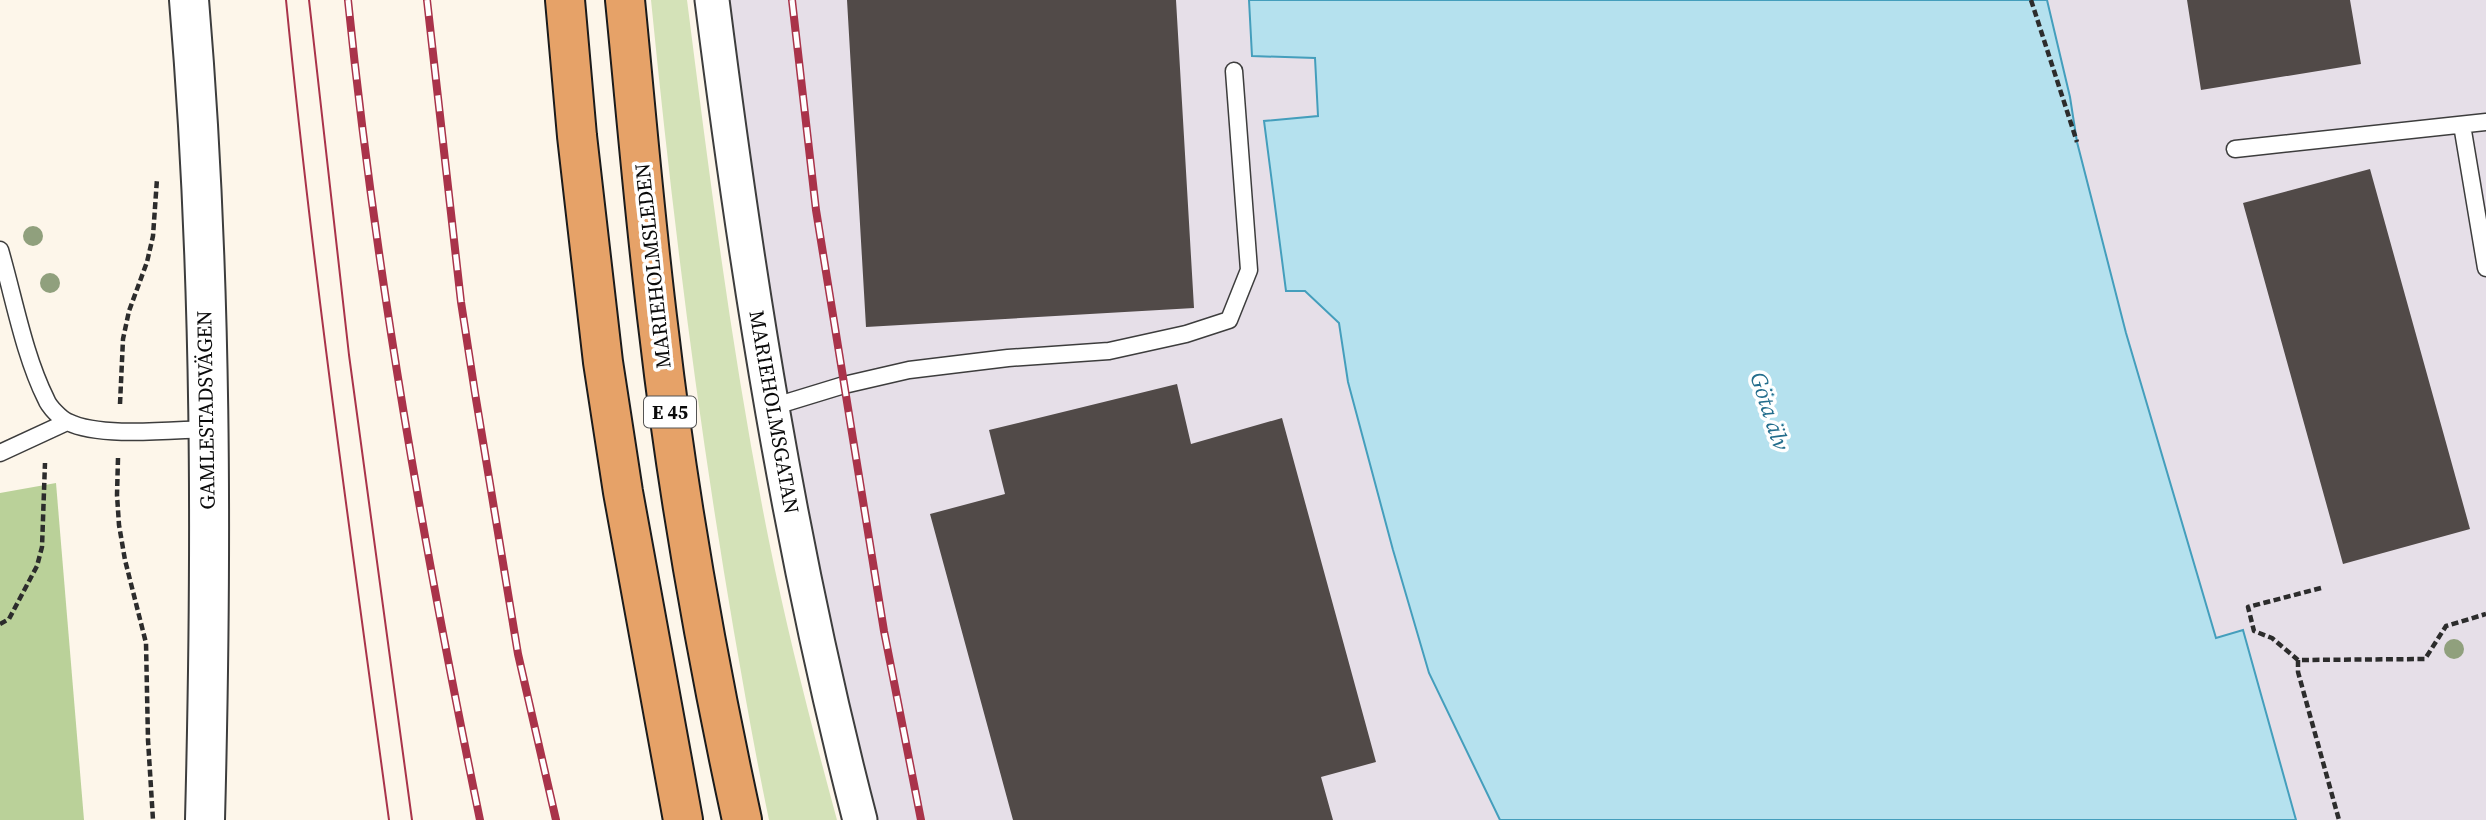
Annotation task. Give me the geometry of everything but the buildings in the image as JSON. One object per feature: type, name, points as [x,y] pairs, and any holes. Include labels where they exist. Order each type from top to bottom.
[{"type":"highway","name":"E 45","points":[[565,0],[577,136],[603,362],[625,505],[683,820]]},
{"type":"highway","name":"MARIEHOLMSLEDEN","points":[[625,0],[659,333],[678,471],[713,685],[742,820]]},
{"type":"street","name":"GAMLESTADSVÄGEN","points":[[189,0],[200,147],[208,429],[209,635],[205,820]]},
{"type":"street","name":"MARIEHOLMSGATAN","points":[[712,0],[739,213],[772,407],[833,719],[860,820]]},
{"type":"lane","points":[[772,407],[844,385],[909,370],[1008,358],[1109,351],[1186,334],[1229,320],[1249,270],[1234,71]]},
{"type":"lane","points":[[2235,149],[2486,122]]},
{"type":"lane","points":[[2462,124],[2486,268]]},
{"type":"lane","points":[[0,250],[30,357],[47,402],[67,422],[93,429],[119,431],[208,429]]},
{"type":"lane","points":[[0,453],[67,422]]},
{"type":"path","points":[[2031,0],[2077,142]]},
{"type":"path","points":[[0,624],[9,619],[37,566],[42,547],[46,432]]},
{"type":"path","points":[[2321,589],[2248,607],[2254,631],[2272,638],[2298,660],[2425,659],[2446,626],[2486,614]]},
{"type":"path","points":[[2298,660],[2298,672],[2339,820]]},
{"type":"shaded area","points":[[724,0],[1249,0],[1252,56],[1315,58],[1318,116],[1264,121],[1286,290],[1305,291],[1339,323],[1348,382],[1429,673],[1500,820],[872,820],[794,465]]},
{"type":"shaded area","points":[[2047,0],[2486,0],[2486,820],[2296,820],[2243,631],[2216,638],[2126,333],[2077,142],[2070,97]]},
{"type":"green space","points":[[651,0],[687,0],[723,271],[756,474],[792,646],[837,820],[769,820],[734,632],[697,396]]},
{"type":"green space","points":[[56,483],[84,820],[0,820],[0,493]]},
{"type":"water","name":"Göta älv","points":[[1249,0],[2047,0],[2070,97],[2077,142],[2126,333],[2216,638],[2243,630],[2296,820],[1500,820],[1429,673],[1348,382],[1339,323],[1305,291],[1286,291],[1264,121],[1318,116],[1315,58],[1252,56]]},
{"type":"tram line","points":[[286,0],[321,308],[389,820]]},
{"type":"tram line","points":[[309,0],[349,355],[412,820]]},
{"type":"railway","points":[[348,0],[387,309],[421,514],[480,820]]},
{"type":"railway","points":[[427,0],[461,302],[475,393],[518,654],[556,820]]},
{"type":"railway","points":[[792,0],[816,210],[884,631],[921,820]]}]
